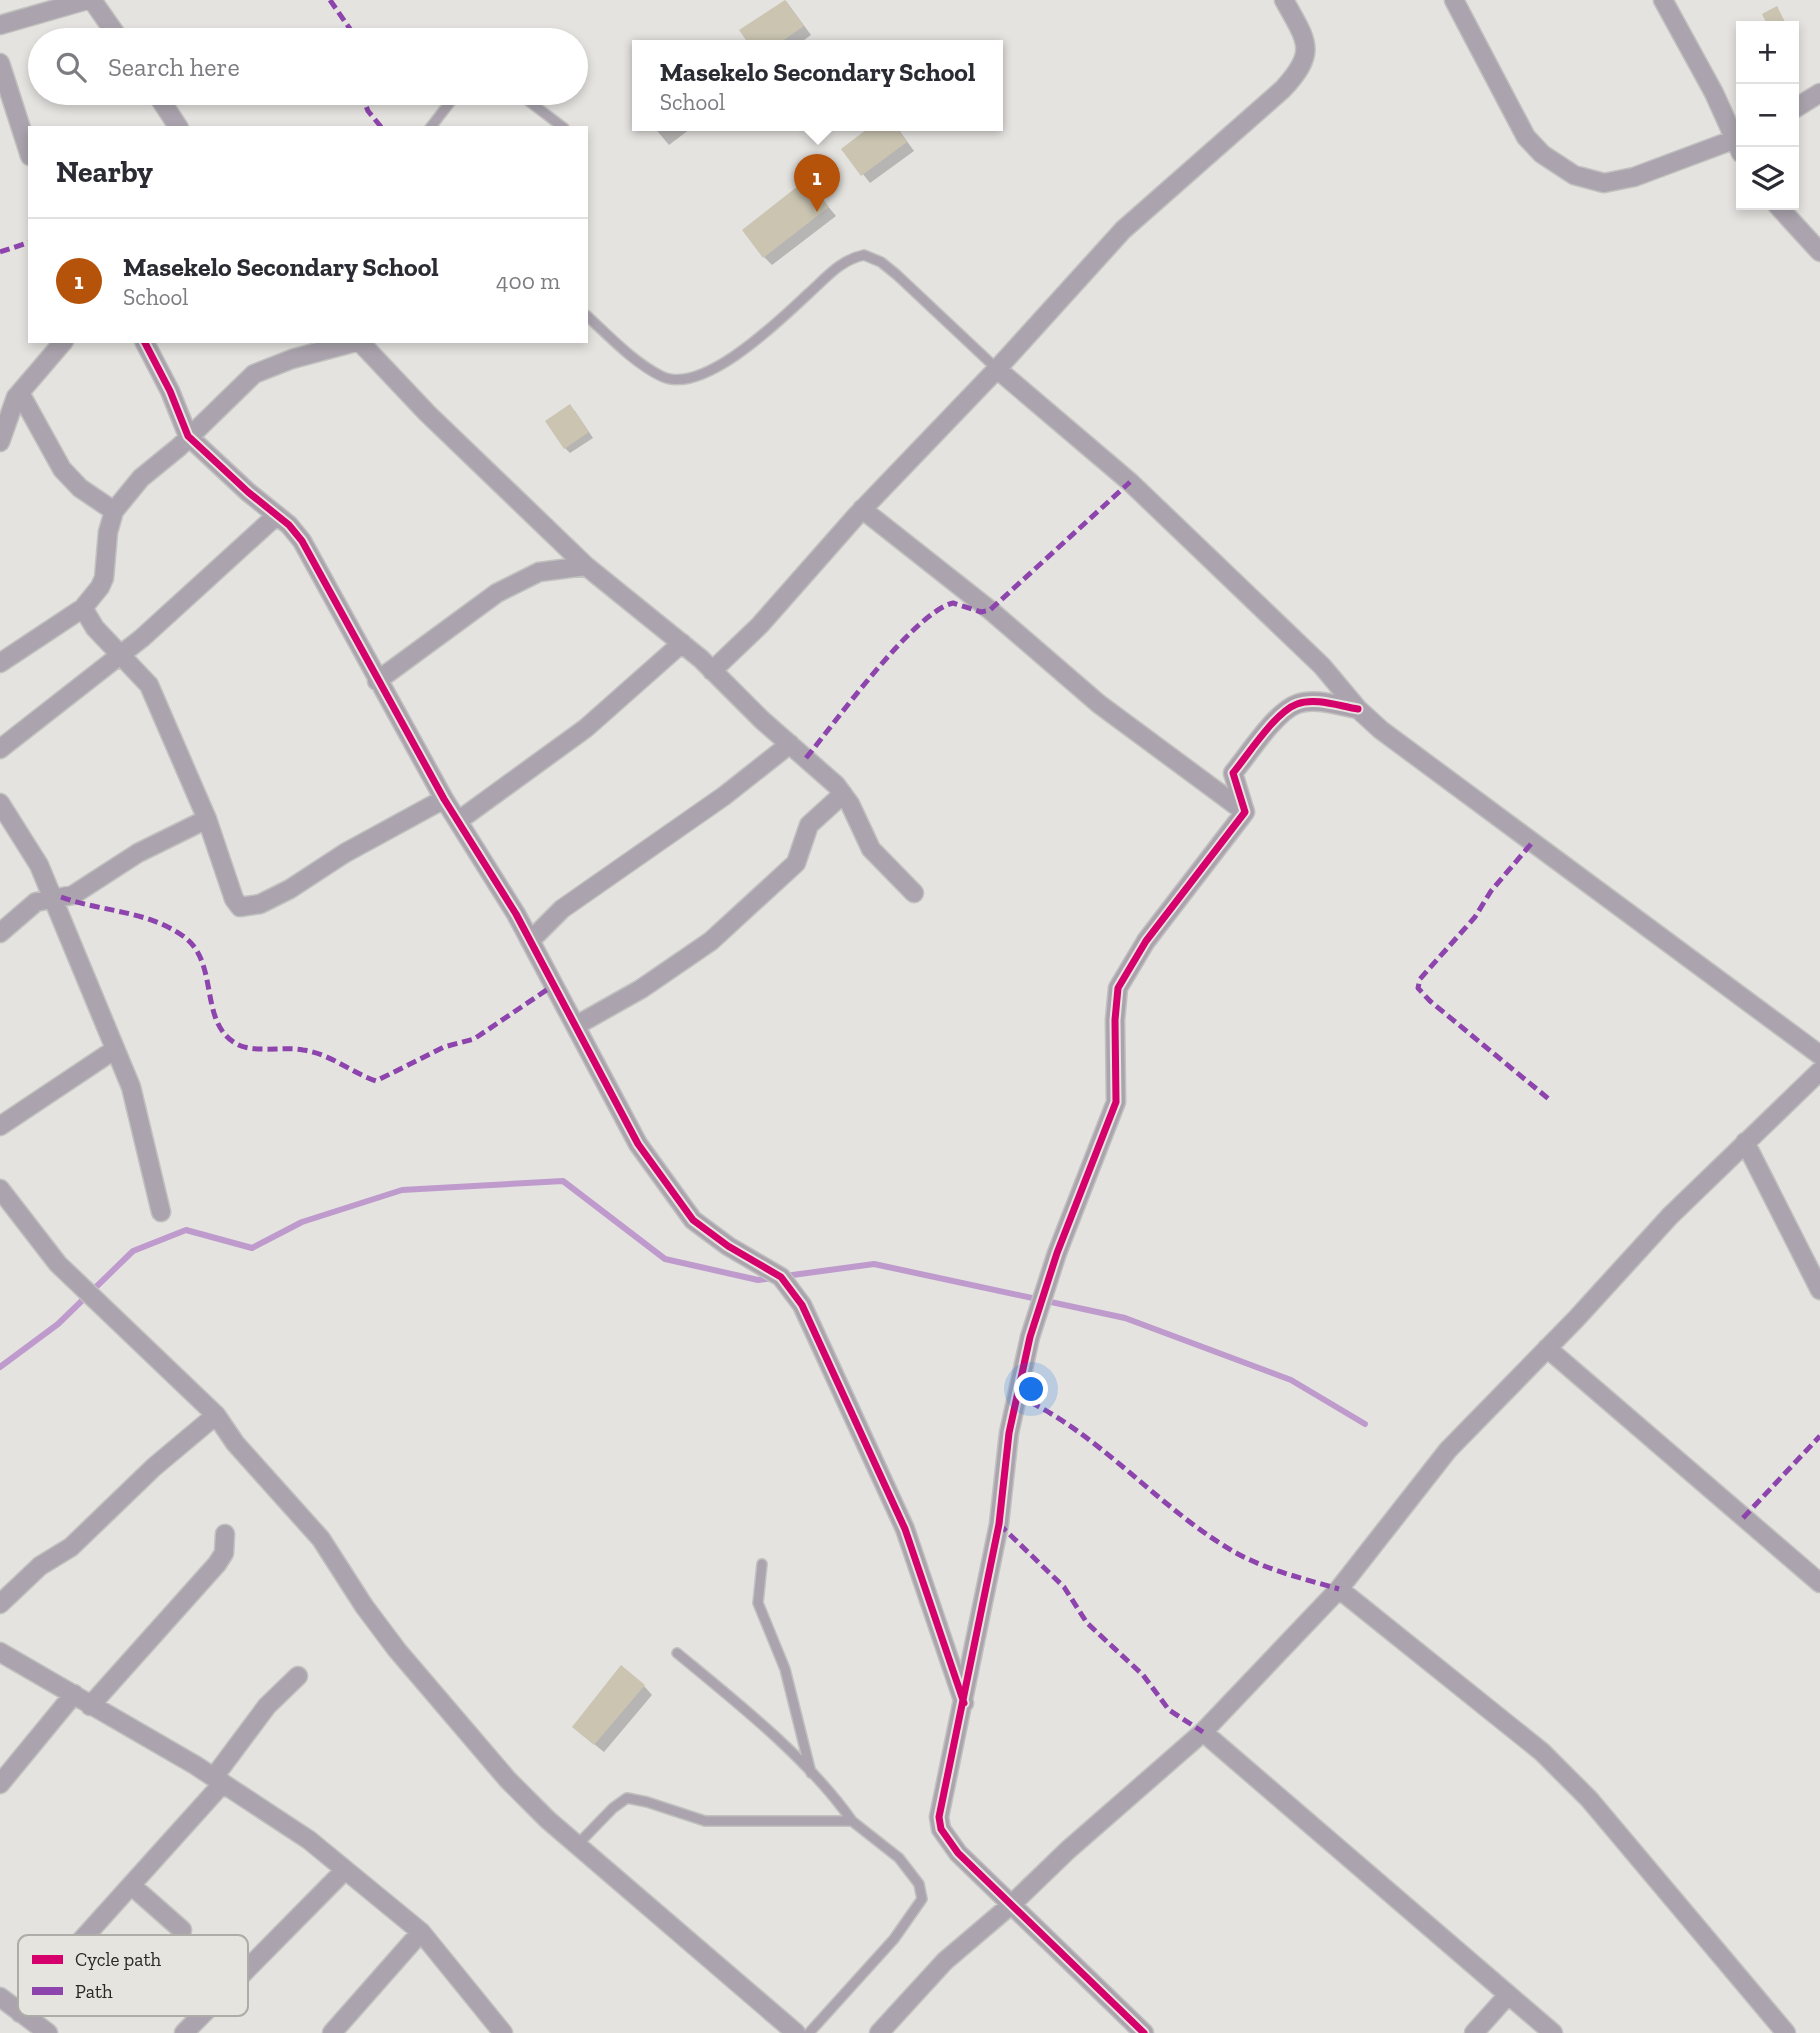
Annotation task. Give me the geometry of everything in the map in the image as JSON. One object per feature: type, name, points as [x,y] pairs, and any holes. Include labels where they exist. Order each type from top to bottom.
[{"type":"street","points":[[0,24],[87,0]]},
{"type":"street","points":[[92,0],[112,28]]},
{"type":"street","points":[[712,671],[760,625],[862,509],[997,369],[1123,230],[1283,89],[1302,68],[1306,54],[1304,43],[1284,0]]},
{"type":"street","points":[[1454,0],[1526,137],[1542,154],[1574,175],[1604,183],[1634,177],[1736,145]]},
{"type":"street","points":[[1663,0],[1736,138]]},
{"type":"street","points":[[0,63],[28,150]]},
{"type":"street","points":[[1799,106],[1820,93]]},
{"type":"street","points":[[164,105],[178,126]]},
{"type":"street","points":[[1782,210],[1820,252]]},
{"type":"street","points":[[0,442],[20,393],[62,343]]},
{"type":"street","points":[[145,343],[170,391],[188,436],[276,514],[302,541],[444,799],[577,1025],[595,1065],[638,1144],[683,1209],[705,1232],[781,1277],[802,1305],[905,1529],[964,1703]]},
{"type":"street","points":[[0,663],[83,608],[104,578],[108,532],[114,511],[141,478],[179,447],[254,374],[292,359],[352,343]]},
{"type":"street","points":[[361,343],[427,413],[586,566],[682,643],[843,794],[871,849],[914,893]]},
{"type":"street","points":[[997,369],[1130,482],[1336,680],[1357,709],[1531,844],[1820,1055]]},
{"type":"street","points":[[20,393],[62,469],[80,488],[114,511]]},
{"type":"street","points":[[862,509],[990,610],[1099,704],[1245,812]]},
{"type":"street","points":[[0,749],[121,656],[276,514]]},
{"type":"street","points":[[377,681],[497,593],[539,572],[586,566]]},
{"type":"street","points":[[83,608],[95,628],[121,656],[137,668],[149,685],[207,819],[234,899],[246,908],[290,889],[355,846],[444,799]]},
{"type":"street","points":[[458,821],[586,727],[682,643]]},
{"type":"street","points":[[1245,812],[1233,773],[1289,708],[1313,702],[1357,709]]},
{"type":"street","points":[[530,941],[562,909],[734,789],[790,744]]},
{"type":"street","points":[[577,1025],[641,989],[711,940],[796,863],[809,825],[843,794]]},
{"type":"street","points":[[0,803],[38,865],[131,1087],[161,1212]]},
{"type":"street","points":[[1144,2033],[958,1853],[940,1829],[942,1794],[964,1703],[999,1524],[1009,1433],[1030,1336],[1057,1253],[1116,1102],[1115,1020],[1118,988],[1146,941],[1245,812]]},
{"type":"street","points":[[0,933],[36,902],[73,895],[138,853],[207,819]]},
{"type":"street","points":[[0,1126],[114,1050]]},
{"type":"street","points":[[879,2033],[945,1961],[1013,1905],[1068,1850],[1203,1732],[1339,1589],[1448,1450],[1670,1216],[1820,1071]]},
{"type":"street","points":[[1745,1142],[1820,1290]]},
{"type":"street","points":[[0,1189],[58,1264],[216,1415],[235,1443],[321,1539],[364,1606],[472,1741],[548,1820],[796,2033]]},
{"type":"street","points":[[1547,1348],[1820,1583]]},
{"type":"street","points":[[0,1604],[40,1566],[71,1547],[136,1484],[216,1415]]},
{"type":"street","points":[[90,1706],[214,1567],[223,1553],[226,1534]]},
{"type":"street","points":[[1339,1589],[1542,1752],[1589,1799],[1786,2033]]},
{"type":"street","points":[[0,1652],[219,1780],[309,1840],[421,1932],[503,2033]]},
{"type":"street","points":[[87,1935],[132,1886],[219,1780],[267,1706],[298,1676]]},
{"type":"street","points":[[0,1784],[74,1694]]},
{"type":"street","points":[[1203,1732],[1553,2033]]},
{"type":"street","points":[[248,1968],[345,1870]]},
{"type":"street","points":[[132,1886],[182,1930]]},
{"type":"street","points":[[332,2033],[421,1932]]},
{"type":"street","points":[[1474,2033],[1508,1996]]},
{"type":"street","points":[[0,1997],[18,2011]]},
{"type":"street","points":[[24,2016],[48,2033]]},
{"type":"street","points":[[184,2033],[201,2016]]},
{"type":"lane","points":[[432,126],[448,105]]},
{"type":"lane","points":[[534,105],[561,126]]},
{"type":"lane","points":[[588,317],[638,361],[663,378],[690,380],[723,363],[765,333],[844,261],[864,255],[881,262],[897,275],[997,369]]},
{"type":"lane","points":[[762,1563],[758,1603],[785,1670],[811,1773]]},
{"type":"lane","points":[[677,1653],[811,1773],[835,1797],[852,1821],[899,1858],[919,1884],[922,1899],[894,1940],[809,2033]]},
{"type":"lane","points":[[577,1845],[613,1808],[627,1798],[705,1821],[843,1818],[852,1821]]},
{"type":"building","points":[[785,0],[804,26],[784,40],[746,40],[739,30]]},
{"type":"building","points":[[1777,6],[1784,21],[1766,21],[1762,14]]},
{"type":"building","points":[[864,131],[899,131],[907,142],[861,176],[841,149]]},
{"type":"building","points":[[807,179],[829,207],[763,258],[742,230]]},
{"type":"building","points":[[570,404],[589,432],[564,449],[545,421]]},
{"type":"building","points":[[621,1665],[645,1685],[594,1745],[572,1727]]},
{"type":"waterway","points":[[0,1367],[58,1324],[133,1251],[186,1230],[252,1248],[302,1222],[402,1190],[563,1181],[665,1259],[758,1280],[774,1278]]},
{"type":"waterway","points":[[785,1276],[874,1264],[1125,1318],[1291,1380],[1365,1424]]},
{"type":"marked path","points":[[330,0],[349,28]]},
{"type":"marked path","points":[[366,105],[380,126]]},
{"type":"marked path","points":[[0,252],[28,243]]},
{"type":"marked path","points":[[806,758],[875,671],[918,626],[937,611],[953,603],[981,612],[990,610],[1130,482]]},
{"type":"marked path","points":[[1531,844],[1491,891],[1475,917],[1420,979],[1418,988],[1430,1001],[1550,1100]]},
{"type":"marked path","points":[[61,897],[139,916],[169,927],[183,936],[202,960],[216,1020],[224,1033],[235,1043],[250,1048],[313,1052],[376,1081],[444,1047],[474,1039],[554,985]]},
{"type":"marked path","points":[[1017,1396],[1047,1411],[1103,1450],[1182,1516],[1238,1554],[1275,1570],[1339,1589]]},
{"type":"marked path","points":[[1743,1518],[1820,1436]]},
{"type":"marked path","points":[[999,1524],[1064,1587],[1087,1623],[1143,1675],[1169,1710],[1203,1732]]},
{"type":"cycle path","points":[[145,343],[170,391],[188,436],[248,492],[289,525],[302,541],[444,799],[516,914],[638,1144],[693,1220],[728,1246],[781,1277],[802,1305],[905,1529],[964,1703]]},
{"type":"cycle path","points":[[1144,2033],[958,1853],[941,1829],[939,1817],[999,1524],[1009,1433],[1030,1337],[1057,1253],[1116,1102],[1115,1020],[1118,988],[1146,941],[1245,812],[1233,773],[1262,735],[1280,716],[1304,702],[1358,709]]},
{"type":"place","name":"Masekelo Secondary School","points":[[817,212]]}]
